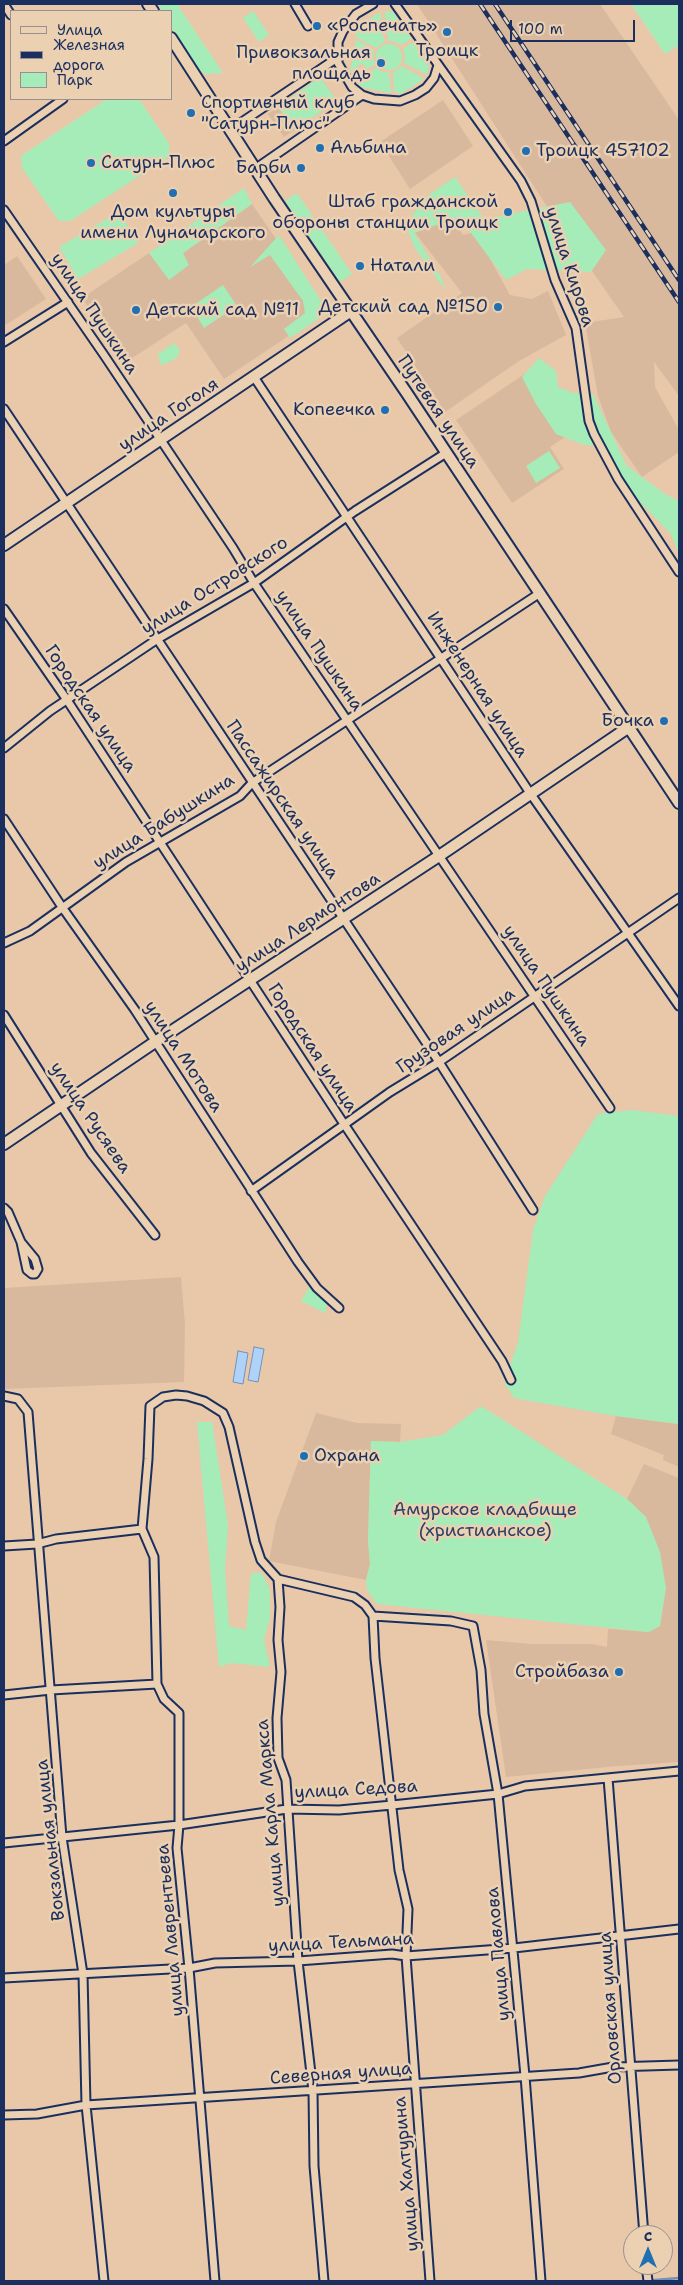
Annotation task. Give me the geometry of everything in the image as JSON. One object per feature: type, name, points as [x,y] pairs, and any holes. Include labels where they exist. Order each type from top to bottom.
[{"type":"street","points":[[295,4],[308,26]]},
{"type":"street","points":[[373,4],[356,14],[343,31],[338,42],[337,58],[348,82],[362,95],[392,101],[408,98],[420,92],[431,82],[438,65]]},
{"type":"street","name":"улица Кирова","points":[[395,4],[520,181],[531,201],[555,280],[576,328],[589,421],[594,434],[618,479],[679,572]]},
{"type":"street","name":"Путевая улица","points":[[172,40],[255,169],[679,803]]},
{"type":"street","points":[[230,130],[337,58]]},
{"type":"street","points":[[255,169],[362,95]]},
{"type":"street","points":[[4,141],[62,100]]},
{"type":"street","name":"улица Пушкина","points":[[4,210],[68,302],[233,548],[254,583],[610,1108]]},
{"type":"street","points":[[4,342],[68,302]]},
{"type":"street","name":"улица Гоголя","points":[[4,545],[351,311]]},
{"type":"street","name":"Инженерная улица","points":[[254,377],[530,793],[679,1006]]},
{"type":"street","name":"Пассажирская улица","points":[[4,409],[68,503],[156,640],[439,1062],[533,1210]]},
{"type":"street","name":"улица Островского","points":[[4,748],[67,700],[156,640],[254,583],[348,517],[446,453]]},
{"type":"street","name":"улица Бабушкина","points":[[4,943],[30,931],[126,862],[240,796],[252,783],[540,593]]},
{"type":"street","name":"Городская улица","points":[[4,609],[67,700],[344,1124],[502,1360],[511,1380]]},
{"type":"street","name":"улица Лермонтова","points":[[4,1144],[155,1042],[439,856],[629,727]]},
{"type":"street","name":"улица Мотова","points":[[4,819],[62,907],[135,1010],[312,1282],[327,1299],[340,1308]]},
{"type":"street","name":"Грузовая улица","points":[[251,1191],[390,1092],[439,1062],[679,898]]},
{"type":"street","name":"улица Русяева","points":[[4,1015],[91,1153],[155,1235]]},
{"type":"street","points":[[4,1208],[8,1212],[21,1242]]},
{"type":"street","name":"Вокзальная улица","points":[[4,1396],[18,1399],[28,1412],[37,1544],[51,1690],[62,1837],[83,1974],[86,2105],[104,2281]]},
{"type":"street","points":[[4,1695],[51,1690],[156,1684],[154,1557],[142,1529],[150,1406],[164,1397],[187,1396],[204,1401],[223,1413],[229,1428],[255,1542],[261,1560],[278,1579],[354,1597],[365,1605],[373,1616]]},
{"type":"street","points":[[4,1546],[37,1544],[56,1539],[142,1529]]},
{"type":"street","name":"улица Карла Маркса","points":[[278,1579],[280,1607],[278,1640],[281,1672],[276,1718],[278,1758],[286,1780],[298,1961],[313,2091],[314,2166],[324,2281]]},
{"type":"street","name":"улица Павлова","points":[[373,1616],[451,1621],[473,1626],[481,1670],[484,1714],[498,1794],[514,1948],[541,2281]]},
{"type":"street","name":"улица Халтурина","points":[[373,1616],[375,1658],[399,1870],[408,1909],[406,1956],[430,2281]]},
{"type":"street","name":"улица Лаврентьева","points":[[156,1684],[164,1699],[179,1713],[180,1825],[176,1848],[189,1968],[215,2281]]},
{"type":"street","name":"улица Седова","points":[[4,1843],[180,1825],[287,1809],[339,1810],[392,1805],[498,1794],[525,1786],[679,1771]]},
{"type":"street","name":"Орловская улица","points":[[608,1778],[643,2225]]},
{"type":"street","name":"улица Тельмана","points":[[4,1978],[189,1968],[215,1963],[298,1961],[392,1954],[406,1956],[514,1948],[679,1929]]},
{"type":"street","name":"Северная улица","points":[[4,2115],[37,2114],[86,2105],[200,2096],[313,2091],[580,2073],[613,2067],[679,2065]]},
{"type":"shaded area","points":[[417,4],[600,4],[679,120],[679,396],[654,362],[655,387],[679,430],[679,452],[642,477],[611,432],[598,396],[585,323],[624,317],[544,202]]},
{"type":"shaded area","points":[[320,77],[337,101],[284,137],[268,114]]},
{"type":"shaded area","points":[[443,100],[473,146],[410,189],[380,142]]},
{"type":"shaded area","points":[[252,204],[326,311],[224,379],[186,323],[126,362],[82,298],[149,253],[170,279],[183,253]]},
{"type":"shaded area","name":"Детский сад №150","points":[[444,208],[463,235],[475,232],[510,295],[532,299],[548,291],[566,335],[519,361],[445,412],[397,338],[462,293],[413,230]]},
{"type":"shaded area","points":[[17,256],[46,299],[4,326],[4,265]]},
{"type":"shaded area","points":[[532,369],[574,431],[550,447],[564,469],[512,503],[456,420]]},
{"type":"shaded area","points":[[181,1277],[185,1324],[184,1382],[4,1389],[4,1288]]},
{"type":"shaded area","points":[[316,1413],[357,1423],[401,1424],[400,1442],[371,1441],[368,1540],[370,1564],[366,1580],[269,1561],[276,1522]]},
{"type":"shaded area","points":[[616,1416],[679,1424],[679,1467],[663,1460],[664,1455],[611,1434]]},
{"type":"shaded area","points":[[644,1464],[679,1478],[679,1762],[506,1777],[486,1640],[532,1644],[592,1644],[607,1647],[608,1629],[649,1632],[646,1517],[627,1499]]},
{"type":"green space","points":[[158,4],[177,4],[223,73],[206,74],[196,69],[172,29],[172,10],[161,10]]},
{"type":"green space","points":[[631,4],[679,4],[679,45],[665,54]]},
{"type":"green space","points":[[253,11],[269,35],[259,42],[243,18]]},
{"type":"green space","points":[[385,11],[393,12],[411,39],[401,45],[388,41]]},
{"type":"green space","points":[[380,12],[384,42],[376,48],[356,37],[358,27]]},
{"type":"green space","points":[[356,40],[374,50],[373,58],[375,64],[367,69],[362,63],[350,72]]},
{"type":"green space","points":[[413,42],[429,67],[427,75],[404,63],[403,49]]},
{"type":"green space","points":[[389,44],[398,48],[402,57],[398,66],[389,70],[380,66],[376,57],[380,48]]},
{"type":"green space","points":[[402,66],[424,79],[401,94],[394,91],[393,73]]},
{"type":"green space","points":[[377,67],[380,71],[389,73],[391,93],[356,86],[371,77],[369,73]]},
{"type":"green space","points":[[320,77],[337,101],[294,130],[278,107]]},
{"type":"green space","name":"Сатурн-Плюс","points":[[105,100],[140,100],[170,145],[167,158],[70,221],[59,221],[22,168],[21,156]]},
{"type":"green space","points":[[455,177],[484,219],[570,202],[606,250],[591,272],[527,269],[506,280],[459,217],[414,233],[442,279],[445,290],[415,248],[405,225],[427,196]]},
{"type":"green space","points":[[244,188],[252,204],[183,253],[189,265],[169,280],[149,253]]},
{"type":"green space","points":[[297,193],[352,274],[340,282],[285,201]]},
{"type":"green space","points":[[119,212],[138,243],[78,279],[59,247]]},
{"type":"green space","points":[[279,235],[328,312],[290,338],[284,329],[305,313],[303,301],[270,255],[250,267]]},
{"type":"green space","points":[[223,285],[237,306],[204,328],[191,307]]},
{"type":"green space","points":[[174,343],[180,350],[177,358],[162,365],[158,354]]},
{"type":"green space","points":[[539,358],[556,371],[558,387],[573,393],[593,394],[627,466],[665,494],[679,501],[679,554],[671,534],[637,499],[603,446],[584,445],[556,434],[536,404],[522,377]]},
{"type":"green space","points":[[549,451],[560,468],[536,483],[526,466]]},
{"type":"green space","points":[[631,1110],[679,1116],[679,1424],[616,1416],[514,1398],[504,1382],[518,1343],[533,1230],[545,1196],[598,1114]]},
{"type":"green space","points":[[310,1286],[327,1303],[325,1313],[301,1301]]},
{"type":"green space","name":"Амурское кладбище (христианское)","points":[[481,1406],[627,1499],[646,1517],[660,1552],[666,1588],[660,1626],[649,1632],[377,1604],[367,1590],[366,1580],[370,1564],[368,1540],[371,1441],[400,1442],[443,1435]]},
{"type":"green space","points":[[197,1422],[212,1422],[228,1525],[225,1569],[229,1626],[246,1630],[251,1573],[262,1573],[270,1590],[270,1618],[264,1640],[270,1667],[231,1663],[219,1667]]},
{"type":"water","points":[[254,1347],[264,1349],[258,1382],[248,1380]]},
{"type":"water","points":[[238,1351],[248,1353],[243,1384],[233,1382]]},
{"type":"waterway","points":[[643,2281],[679,2278]]},
{"type":"railway","points":[[480,4],[679,302]]},
{"type":"railway","points":[[495,4],[679,280]]},
{"type":"place","name":"«Роспечать»","points":[[317,26]]},
{"type":"place","name":"Троицк","points":[[447,32]]},
{"type":"place","name":"Привокзальная площадь","points":[[381,63]]},
{"type":"place","name":"Спортивный клуб \"Сатурн-Плюс\"","points":[[191,113]]},
{"type":"place","name":"Альбина","points":[[320,148]]},
{"type":"place","name":"Троицк 457102","points":[[526,151]]},
{"type":"place","name":"Сатурн-Плюс","points":[[91,163]]},
{"type":"place","name":"Барби","points":[[301,168]]},
{"type":"place","name":"Дом культуры имени Луначарского","points":[[173,193]]},
{"type":"place","name":"Штаб гражданской обороны станции Троицк","points":[[508,212]]},
{"type":"place","name":"Натали","points":[[360,266]]},
{"type":"place","name":"Детский сад №150","points":[[498,307]]},
{"type":"place","name":"Детский сад №11","points":[[136,310]]},
{"type":"place","name":"Копеечка","points":[[385,410]]},
{"type":"place","name":"Бочка","points":[[664,721]]},
{"type":"place","name":"Охрана","points":[[304,1456]]},
{"type":"place","name":"Стройбаза","points":[[619,1672]]}]
